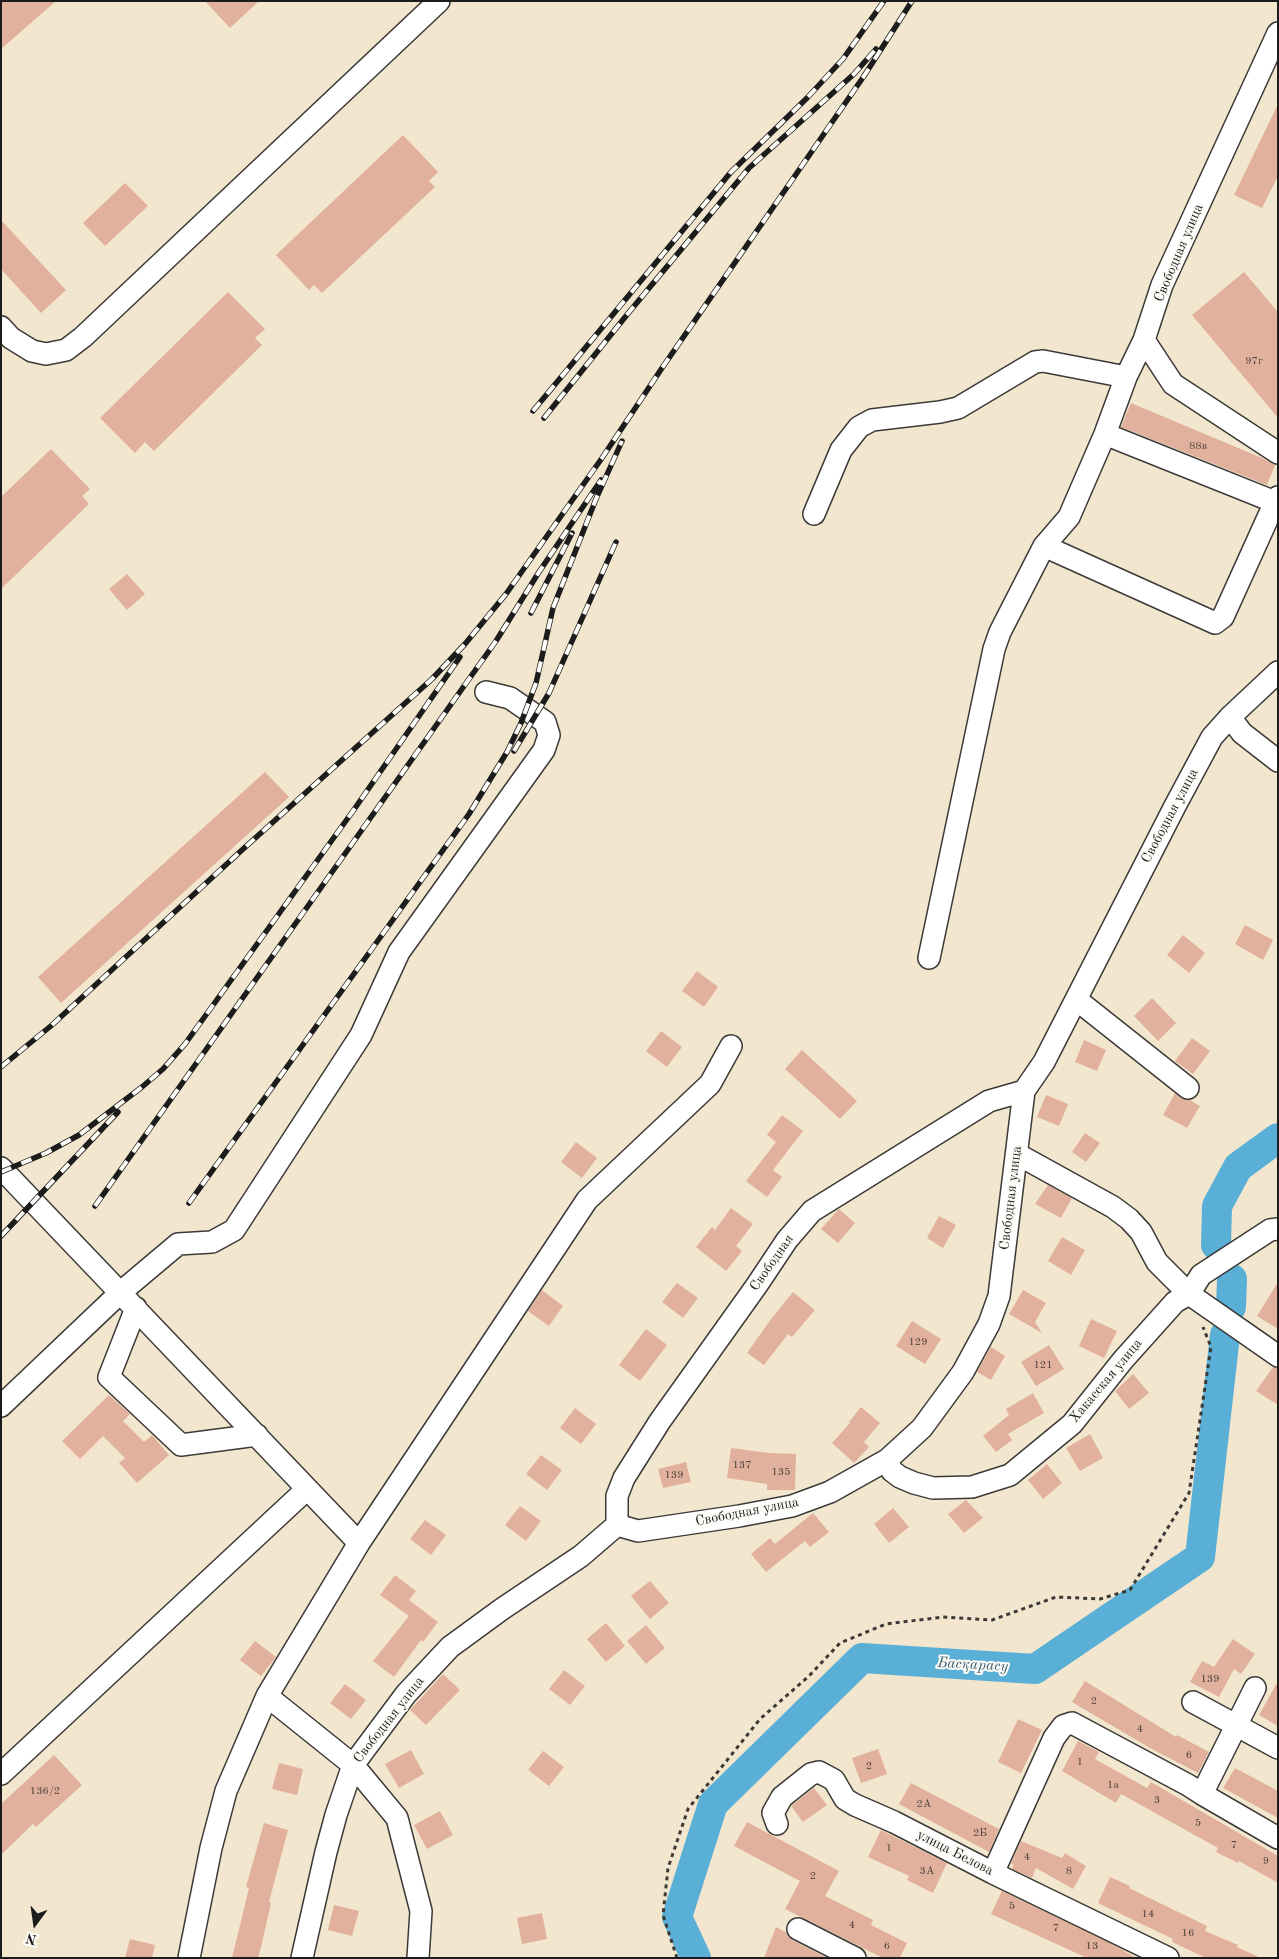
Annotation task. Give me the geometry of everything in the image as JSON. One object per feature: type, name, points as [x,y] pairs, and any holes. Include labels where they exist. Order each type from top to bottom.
[{"type":"street","points":[[1,327],[11,338],[32,351],[46,354],[66,350],[83,337],[439,1]]},
{"type":"street","name":"Свободная улица","points":[[929,958],[994,649],[1000,632],[1044,546],[1069,516],[1105,434],[1126,377],[1144,340],[1162,285],[1278,33]]},
{"type":"street","points":[[1144,340],[1173,384],[1278,453]]},
{"type":"street","points":[[814,514],[841,450],[859,427],[872,420],[958,408],[1036,362],[1043,361],[1126,377]]},
{"type":"street","points":[[1044,546],[1214,623],[1223,618],[1276,500],[1105,434]]},
{"type":"street","name":"Свободная улица","points":[[302,1958],[326,1852],[353,1765],[406,1694],[450,1647],[502,1609],[581,1556],[617,1525],[638,1531],[792,1506],[830,1492],[887,1460],[922,1428],[963,1372],[989,1324],[999,1296],[1024,1091],[1044,1062],[1077,1000],[1212,737],[1278,672]]},
{"type":"street","points":[[1,1406],[121,1292],[178,1244],[212,1242],[234,1230],[361,1035],[399,952],[544,750],[549,735],[545,722],[510,698],[486,692]]},
{"type":"street","points":[[1230,718],[1242,733],[1278,761]]},
{"type":"street","points":[[1077,1000],[1188,1088]]},
{"type":"street","points":[[190,1958],[211,1848],[226,1791],[267,1696],[359,1543],[587,1200],[710,1084],[731,1046]]},
{"type":"street","name":"Свободная","points":[[617,1525],[617,1496],[624,1478],[660,1421],[758,1285],[787,1240],[812,1211],[989,1101],[1024,1091]]},
{"type":"street","points":[[1016,1154],[1113,1207],[1130,1219],[1141,1232],[1157,1262],[1189,1294],[1278,1356]]},
{"type":"street","points":[[1,1168],[10,1188],[121,1292],[359,1543]]},
{"type":"street","name":"Хакасская улица","points":[[887,1460],[892,1471],[900,1477],[933,1488],[972,1487],[1010,1475],[1072,1424],[1123,1360],[1175,1302],[1189,1294],[1201,1275],[1270,1230],[1278,1229]]},
{"type":"street","points":[[136,1308],[109,1377],[181,1445],[257,1435]]},
{"type":"street","points":[[1,1774],[308,1489]]},
{"type":"street","points":[[1202,1794],[1255,1688]]},
{"type":"street","points":[[267,1696],[353,1765],[397,1818],[421,1911],[418,1958]]},
{"type":"street","points":[[1193,1702],[1278,1748]]},
{"type":"street","points":[[993,1873],[1054,1738],[1063,1726],[1072,1723],[1188,1785],[1278,1838]]},
{"type":"street","name":"улица Белова","points":[[777,1824],[773,1813],[782,1797],[811,1774],[819,1772],[834,1780],[846,1799],[855,1804],[1168,1958]]},
{"type":"street","points":[[798,1929],[855,1958]]},
{"type":"path","points":[[678,1958],[663,1915],[668,1868],[688,1809],[760,1719],[809,1676],[840,1643],[886,1624],[943,1617],[992,1620],[1056,1597],[1100,1599],[1130,1590],[1188,1493],[1211,1347],[1200,1321]]},
{"type":"building","points":[[1,1],[56,1],[1,49]]},
{"type":"building","points":[[205,1],[259,1],[230,28]]},
{"type":"building","points":[[1278,104],[1278,176],[1262,208],[1234,195]]},
{"type":"building","points":[[403,135],[438,172],[429,181],[435,187],[322,293],[314,285],[309,290],[276,255]]},
{"type":"building","points":[[125,183],[148,206],[105,246],[83,223]]},
{"type":"building","points":[[1,220],[66,290],[41,313],[1,269]]},
{"type":"building","points":[[1244,272],[1278,312],[1278,418],[1192,315]]},
{"type":"building","points":[[228,292],[265,329],[255,338],[262,345],[154,451],[145,442],[135,453],[100,418]]},
{"type":"building","points":[[1131,403],[1275,465],[1267,485],[1121,427]]},
{"type":"building","points":[[51,449],[90,489],[82,496],[89,504],[1,589],[1,497]]},
{"type":"building","points":[[127,574],[145,594],[127,610],[109,589]]},
{"type":"building","points":[[265,772],[289,797],[61,1003],[38,977]]},
{"type":"building","points":[[1245,925],[1273,940],[1263,960],[1235,944]]},
{"type":"building","points":[[1183,935],[1205,953],[1189,973],[1167,955]]},
{"type":"building","points":[[697,971],[718,987],[704,1007],[682,991]]},
{"type":"building","points":[[1152,998],[1176,1023],[1158,1041],[1134,1016]]},
{"type":"building","points":[[661,1031],[682,1047],[667,1067],[646,1051]]},
{"type":"building","points":[[1192,1038],[1210,1051],[1193,1074],[1175,1061]]},
{"type":"building","points":[[1084,1040],[1106,1050],[1097,1071],[1075,1062]]},
{"type":"building","points":[[802,1050],[857,1101],[840,1119],[785,1069]]},
{"type":"building","points":[[1175,1093],[1181,1098],[1190,1100],[1200,1106],[1187,1128],[1163,1115]]},
{"type":"building","points":[[1046,1095],[1068,1104],[1059,1126],[1037,1117]]},
{"type":"building","points":[[782,1115],[803,1131],[773,1170],[782,1177],[767,1197],[746,1181],[776,1142],[767,1135]]},
{"type":"building","points":[[1085,1133],[1100,1143],[1086,1162],[1072,1152]]},
{"type":"building","points":[[576,1142],[597,1158],[582,1178],[561,1162]]},
{"type":"building","points":[[1048,1185],[1072,1198],[1061,1218],[1035,1204]]},
{"type":"building","points":[[731,1208],[753,1224],[736,1246],[742,1251],[726,1271],[696,1247],[712,1227],[715,1230]]},
{"type":"building","points":[[839,1209],[855,1223],[838,1243],[821,1229]]},
{"type":"building","points":[[939,1216],[956,1225],[943,1248],[927,1238]]},
{"type":"building","points":[[1062,1237],[1085,1250],[1071,1275],[1048,1261]]},
{"type":"building","points":[[1278,1282],[1278,1329],[1257,1316]]},
{"type":"building","points":[[677,1283],[698,1298],[683,1318],[662,1302]]},
{"type":"building","points":[[542,1290],[563,1306],[549,1326],[528,1311]]},
{"type":"building","points":[[1023,1290],[1046,1303],[1035,1322],[1042,1333],[1009,1314]]},
{"type":"building","points":[[793,1292],[815,1310],[792,1337],[788,1334],[764,1365],[747,1353]]},
{"type":"building","points":[[1091,1319],[1117,1331],[1104,1358],[1079,1346]]},
{"type":"building","points":[[912,1321],[941,1339],[925,1364],[896,1346]]},
{"type":"building","points":[[646,1329],[667,1345],[640,1381],[619,1365]]},
{"type":"building","points":[[1049,1345],[1064,1369],[1036,1386],[1021,1362]]},
{"type":"building","points":[[991,1347],[1005,1356],[991,1380],[977,1372]]},
{"type":"building","points":[[1273,1367],[1278,1368],[1278,1405],[1256,1391]]},
{"type":"building","points":[[1133,1374],[1149,1393],[1129,1409],[1115,1391]]},
{"type":"building","points":[[1033,1393],[1044,1413],[1008,1434],[1012,1440],[996,1452],[983,1436],[1009,1415],[1006,1409]]},
{"type":"building","points":[[109,1395],[130,1414],[123,1421],[144,1442],[152,1435],[169,1455],[137,1483],[119,1463],[125,1458],[103,1436],[80,1459],[62,1441]]},
{"type":"building","points":[[861,1407],[880,1423],[864,1442],[869,1447],[854,1463],[832,1443]]},
{"type":"building","points":[[575,1408],[596,1424],[581,1444],[560,1428]]},
{"type":"building","points":[[1090,1434],[1103,1458],[1080,1471],[1066,1448]]},
{"type":"building","points":[[731,1448],[796,1454],[795,1490],[767,1490],[767,1484],[727,1478]]},
{"type":"building","points":[[541,1455],[562,1470],[547,1490],[526,1474]]},
{"type":"building","points":[[686,1462],[691,1482],[663,1488],[658,1469]]},
{"type":"building","points":[[1047,1464],[1062,1483],[1043,1499],[1028,1480]]},
{"type":"building","points":[[966,1500],[983,1518],[964,1533],[948,1514]]},
{"type":"building","points":[[520,1506],[541,1521],[526,1541],[505,1525]]},
{"type":"building","points":[[893,1508],[909,1527],[889,1543],[874,1524]]},
{"type":"building","points":[[813,1513],[829,1532],[810,1547],[805,1541],[766,1572],[751,1554],[770,1538],[775,1544]]},
{"type":"building","points":[[425,1520],[446,1535],[431,1555],[410,1539]]},
{"type":"building","points":[[395,1575],[416,1591],[409,1600],[438,1622],[423,1642],[421,1640],[394,1677],[373,1661],[409,1616],[380,1595]]},
{"type":"building","points":[[650,1581],[669,1603],[650,1619],[631,1596]]},
{"type":"building","points":[[606,1623],[625,1646],[606,1662],[587,1639]]},
{"type":"building","points":[[646,1625],[665,1648],[646,1664],[627,1641]]},
{"type":"building","points":[[1233,1639],[1255,1654],[1241,1674],[1234,1669],[1219,1697],[1190,1682],[1202,1661],[1214,1667]]},
{"type":"building","points":[[255,1641],[276,1657],[261,1676],[240,1660]]},
{"type":"building","points":[[564,1670],[585,1686],[570,1705],[549,1689]]},
{"type":"building","points":[[443,1674],[460,1690],[426,1725],[410,1710]]},
{"type":"building","points":[[1085,1681],[1176,1737],[1177,1735],[1209,1752],[1198,1773],[1150,1748],[1072,1702]]},
{"type":"building","points":[[1278,1681],[1278,1726],[1259,1715]]},
{"type":"building","points":[[345,1684],[366,1700],[351,1719],[330,1703]]},
{"type":"building","points":[[1018,1719],[1042,1730],[1021,1773],[998,1762]]},
{"type":"building","points":[[1078,1741],[1099,1752],[1095,1759],[1147,1788],[1151,1782],[1278,1856],[1278,1883],[1239,1861],[1238,1863],[1216,1852],[1218,1848],[1121,1794],[1116,1803],[1062,1771]]},
{"type":"building","points":[[878,1749],[887,1774],[861,1783],[852,1758]]},
{"type":"building","points":[[411,1750],[424,1774],[399,1788],[385,1764]]},
{"type":"building","points":[[543,1751],[564,1767],[549,1786],[528,1770]]},
{"type":"building","points":[[54,1755],[82,1785],[36,1827],[33,1824],[1,1855],[1,1804]]},
{"type":"building","points":[[279,1763],[303,1769],[297,1795],[272,1789]]},
{"type":"building","points":[[1235,1768],[1278,1791],[1278,1818],[1223,1788]]},
{"type":"building","points":[[911,1783],[999,1829],[989,1852],[899,1804]]},
{"type":"building","points":[[814,1788],[827,1805],[803,1822],[791,1806]]},
{"type":"building","points":[[440,1811],[453,1835],[427,1849],[414,1825]]},
{"type":"building","points":[[747,1822],[839,1871],[825,1896],[873,1920],[871,1925],[907,1943],[900,1958],[883,1958],[785,1909],[800,1881],[734,1846]]},
{"type":"building","points":[[264,1823],[288,1830],[269,1902],[271,1903],[262,1943],[258,1958],[232,1958],[249,1888],[246,1887]]},
{"type":"building","points":[[881,1830],[947,1863],[933,1893],[907,1880],[909,1876],[868,1857]]},
{"type":"building","points":[[1021,1841],[1062,1858],[1065,1853],[1086,1866],[1073,1889],[1036,1868],[1032,1878],[1012,1869],[1014,1865],[1011,1864]]},
{"type":"building","points":[[1110,1877],[1207,1926],[1205,1931],[1238,1945],[1237,1947],[1261,1958],[1206,1958],[1172,1942],[1173,1939],[1098,1903]]},
{"type":"building","points":[[1002,1891],[1112,1944],[1136,1958],[1087,1958],[991,1914]]},
{"type":"building","points":[[334,1905],[359,1911],[352,1936],[328,1930]]},
{"type":"building","points":[[542,1913],[547,1939],[522,1944],[517,1918]]},
{"type":"building","points":[[776,1927],[787,1933],[792,1940],[827,1958],[764,1958]]},
{"type":"building","points":[[130,1939],[155,1945],[152,1958],[125,1958]]},
{"type":"waterway","name":"Басқарасу","points":[[1216,1245],[1217,1206],[1238,1167],[1278,1138]]},
{"type":"waterway","name":"Басқарасу","points":[[1231,1307],[1232,1279]]},
{"type":"waterway","name":"Басқарасу","points":[[696,1958],[677,1917],[713,1804],[862,1658],[1035,1669],[1200,1557],[1225,1335]]},
{"type":"railway","points":[[533,411],[731,172],[807,98],[843,59],[884,1]]},
{"type":"railway","points":[[1,1067],[52,1025],[432,679],[465,644],[506,594],[602,458],[864,76],[912,1]]},
{"type":"railway","points":[[544,418],[749,168],[854,74],[876,49]]},
{"type":"railway","points":[[189,1203],[469,814],[507,752],[521,723],[536,683],[553,608],[596,499],[622,441]]},
{"type":"railway","points":[[95,1206],[496,641],[539,572],[601,480]]},
{"type":"railway","points":[[531,613],[572,533]]},
{"type":"railway","points":[[514,751],[549,693],[616,542]]},
{"type":"railway","points":[[1,1172],[46,1153],[79,1135],[163,1069],[185,1044],[353,811],[460,657]]},
{"type":"railway","points":[[1,1236],[118,1112]]}]
